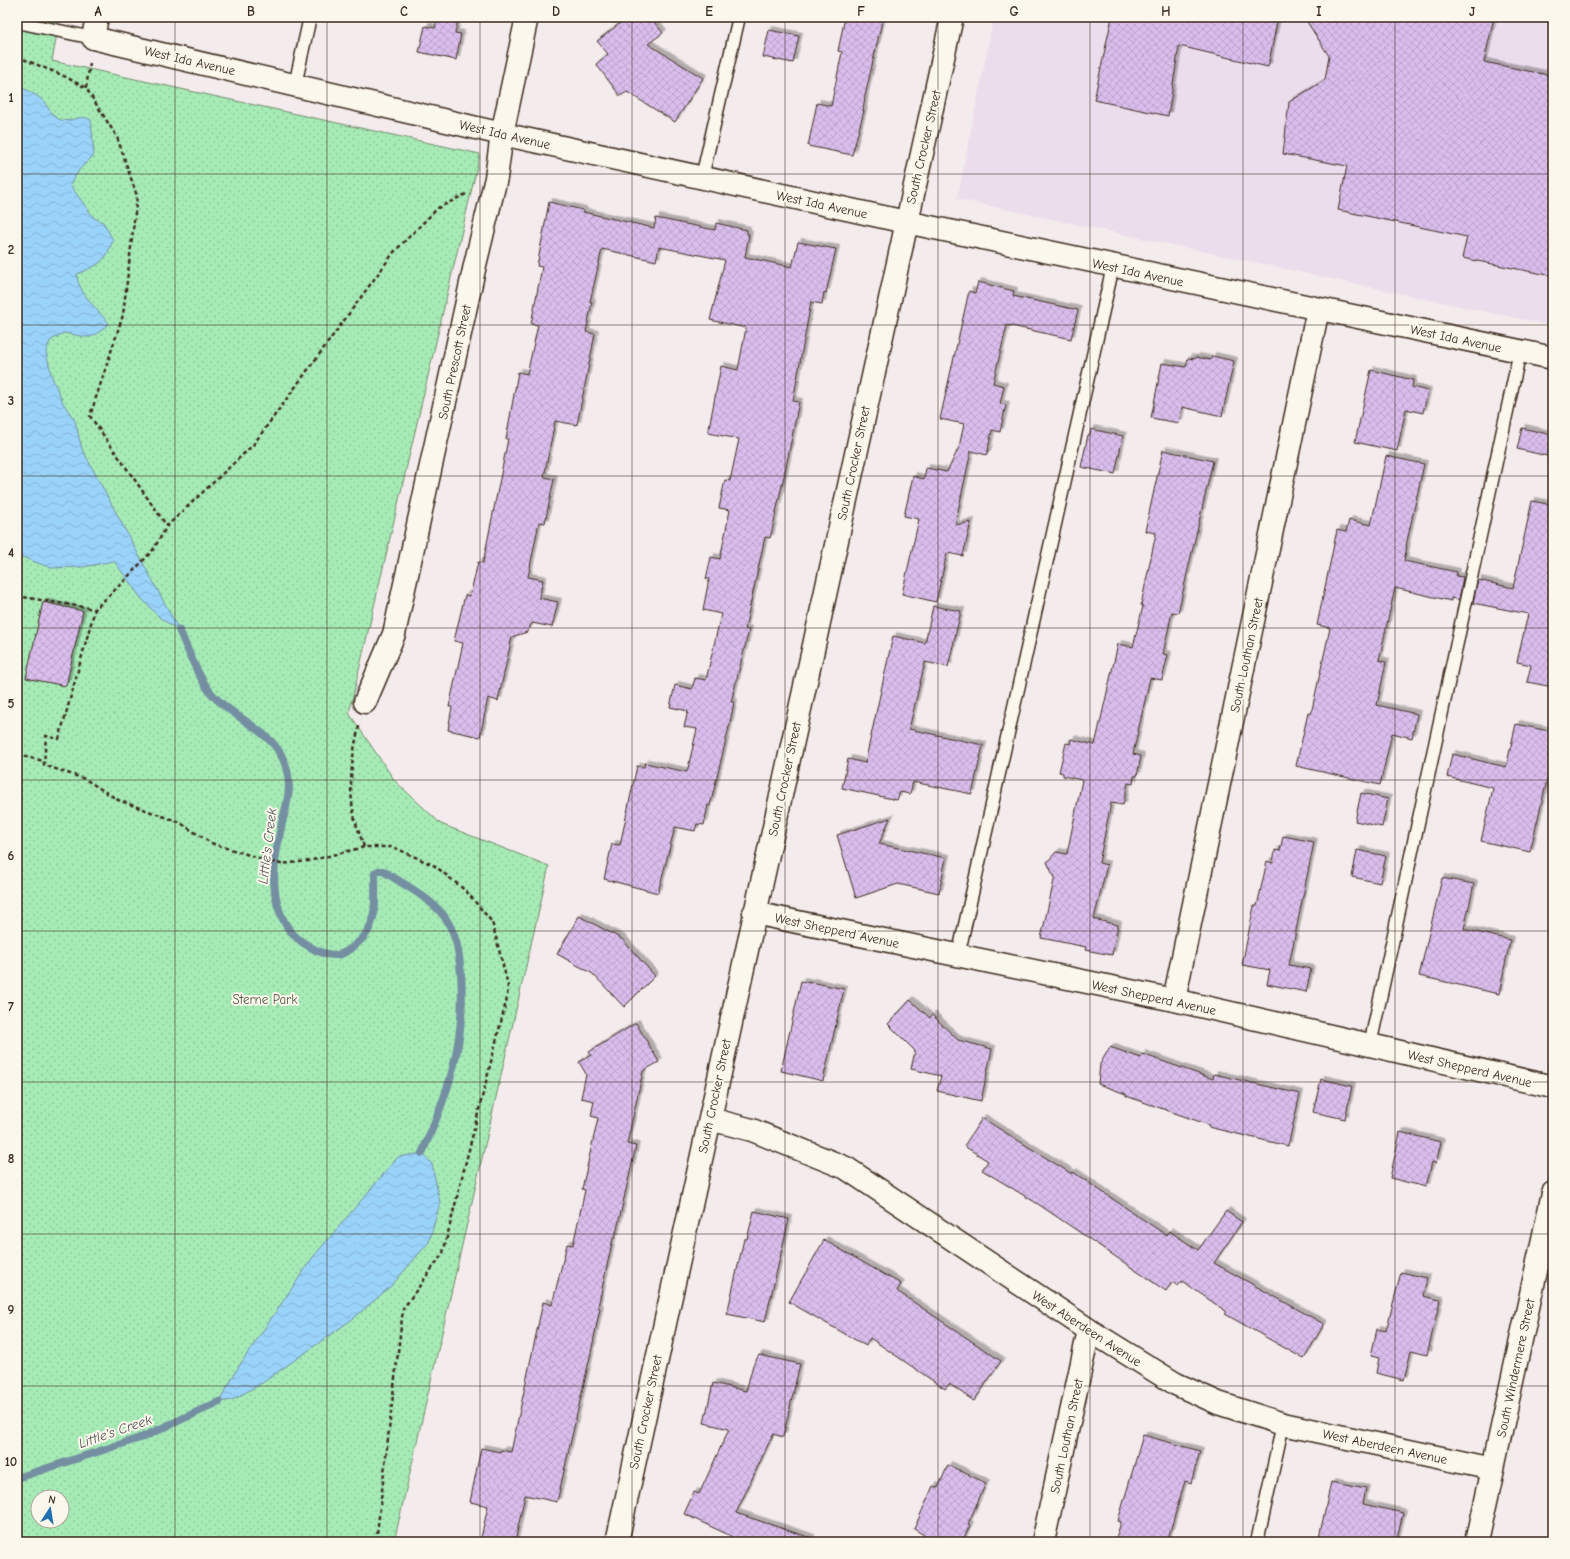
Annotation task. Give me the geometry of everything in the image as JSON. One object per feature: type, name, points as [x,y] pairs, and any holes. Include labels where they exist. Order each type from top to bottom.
[{"type":"street","name":"South Prescott Street","points":[[365,702],[394,634],[475,265],[496,178],[502,134],[528,17]]},
{"type":"street","name":"South Crocker Street","points":[[617,1542],[952,17]]},
{"type":"street","name":"West Ida Avenue","points":[[95,27],[295,85],[502,134],[906,222],[1553,358]]},
{"type":"street","name":"South Louthan Street","points":[[1174,1000],[1318,309]]},
{"type":"street","name":"West Shepperd Avenue","points":[[754,913],[1174,1000],[1553,1087]]},
{"type":"street","name":"West Aberdeen Avenue","points":[[710,1119],[752,1130],[846,1168],[1089,1330],[1176,1384],[1218,1403],[1283,1424],[1493,1469]]},
{"type":"street","name":"South Windermere Street","points":[[1477,1542],[1553,1193]]},
{"type":"street","name":"South Louthan Street","points":[[1043,1542],[1089,1330]]},
{"type":"lane","points":[[295,85],[310,17]]},
{"type":"lane","points":[[702,177],[739,17]]},
{"type":"lane","points":[[17,22],[95,27]]},
{"type":"lane","points":[[958,956],[1113,266]]},
{"type":"lane","points":[[1370,1044],[1520,351]]},
{"type":"lane","points":[[1257,1542],[1283,1424]]},
{"type":"path","points":[[86,88],[95,27]]},
{"type":"path","points":[[17,58],[62,75],[86,88],[116,137],[136,196],[123,315],[90,416],[167,526]]},
{"type":"path","points":[[376,1542],[403,1309],[443,1253],[508,985],[492,922],[466,891],[435,866],[393,847],[364,847],[309,861],[281,864],[211,843],[179,822],[118,800],[85,779],[44,766],[46,736],[59,739],[95,609],[153,550],[167,526],[253,445],[394,252],[438,208],[496,178]]},
{"type":"path","points":[[17,596],[95,609]]},
{"type":"path","points":[[17,661],[20,662],[17,699]]},
{"type":"path","points":[[364,847],[354,815],[351,782],[353,750],[365,702]]},
{"type":"path","points":[[17,755],[44,761]]},
{"type":"shaded area","points":[[994,17],[1553,17],[1553,326],[957,199]]},
{"type":"green space","name":"Sterne Park","points":[[17,17],[60,17],[52,61],[480,154],[349,713],[395,781],[441,824],[549,866],[394,1542],[17,1542]]},
{"type":"water","points":[[17,85],[41,99],[52,114],[61,120],[65,121],[84,117],[91,120],[94,155],[79,170],[70,185],[94,218],[103,222],[113,240],[107,254],[100,262],[77,274],[80,287],[84,294],[109,323],[97,334],[88,337],[63,333],[50,341],[46,352],[52,377],[63,403],[75,421],[82,449],[179,630],[160,618],[141,598],[114,561],[83,567],[51,568],[17,555]]},
{"type":"water","points":[[422,1153],[432,1164],[440,1203],[429,1242],[391,1286],[354,1318],[261,1384],[232,1400],[219,1402],[239,1366],[313,1257],[398,1157]]},
{"type":"building","points":[[438,17],[459,17],[455,33],[461,34],[456,60],[419,52],[425,26],[435,28]]},
{"type":"building","points":[[628,17],[650,17],[663,33],[648,44],[703,78],[675,122],[627,92],[620,96],[596,64],[608,54],[597,41]]},
{"type":"building","points":[[845,17],[883,17],[865,96],[864,111],[852,155],[808,146],[817,103],[831,106],[842,52],[838,51]]},
{"type":"building","points":[[1112,17],[1278,17],[1268,67],[1179,46],[1168,116],[1094,100]]},
{"type":"building","points":[[1304,17],[1316,17],[1337,22],[1338,17],[1494,17],[1484,62],[1553,76],[1553,276],[1462,258],[1467,237],[1338,210],[1347,166],[1283,154],[1289,102],[1325,80],[1329,56]]},
{"type":"building","points":[[769,30],[799,36],[793,63],[763,57]]},
{"type":"building","points":[[549,202],[583,210],[583,212],[654,228],[656,218],[715,230],[716,223],[747,230],[747,234],[749,234],[745,257],[792,267],[798,242],[836,249],[822,304],[811,302],[793,401],[799,402],[786,467],[771,535],[770,538],[765,537],[745,629],[749,630],[731,702],[734,702],[730,723],[710,806],[708,805],[704,825],[697,824],[695,831],[675,827],[658,893],[604,879],[612,844],[620,845],[637,766],[644,767],[645,763],[687,772],[697,729],[684,727],[688,711],[670,707],[675,685],[692,689],[695,678],[706,680],[721,614],[703,610],[709,579],[706,579],[711,557],[720,559],[730,510],[719,508],[725,480],[730,481],[739,439],[708,433],[721,366],[738,370],[746,328],[710,320],[725,260],[659,247],[656,261],[602,249],[590,302],[592,302],[586,332],[595,334],[577,425],[555,421],[544,477],[554,479],[545,523],[539,522],[528,577],[543,580],[539,598],[558,602],[552,627],[532,623],[527,632],[512,637],[498,701],[488,698],[480,737],[448,730],[452,707],[449,707],[463,643],[454,641],[465,595],[470,596],[478,562],[483,563],[508,439],[506,439],[518,372],[527,374],[538,325],[531,324],[542,267],[537,266]]},
{"type":"building","points":[[978,282],[1014,291],[1013,296],[1078,310],[1071,339],[1007,325],[993,383],[1004,386],[1000,404],[1006,405],[1000,432],[992,430],[987,455],[971,451],[955,525],[971,522],[963,556],[947,553],[936,602],[902,594],[919,519],[904,516],[913,476],[924,479],[926,468],[947,472],[959,447],[964,424],[940,419],[969,291],[975,293]]},
{"type":"building","points":[[1212,356],[1234,361],[1222,416],[1182,407],[1179,423],[1151,418],[1162,363],[1186,367],[1188,358],[1195,359],[1196,357],[1211,360]]},
{"type":"building","points":[[1371,370],[1413,380],[1412,387],[1428,391],[1423,413],[1406,409],[1397,451],[1355,442]]},
{"type":"building","points":[[1522,428],[1552,435],[1547,456],[1517,449]]},
{"type":"building","points":[[1091,429],[1123,436],[1115,474],[1081,467],[1088,435],[1090,435]]},
{"type":"building","points":[[1163,450],[1213,461],[1178,613],[1172,612],[1163,654],[1168,655],[1162,680],[1150,678],[1133,754],[1141,756],[1137,776],[1134,776],[1133,784],[1128,783],[1123,805],[1111,803],[1099,863],[1107,865],[1094,919],[1118,925],[1112,955],[1085,950],[1086,947],[1041,938],[1055,876],[1053,875],[1047,862],[1056,852],[1067,854],[1082,780],[1063,776],[1063,773],[1059,772],[1066,743],[1070,744],[1071,739],[1095,745],[1118,644],[1133,647],[1143,606],[1141,605],[1156,533],[1145,531]]},
{"type":"building","points":[[1386,456],[1424,464],[1404,561],[1457,572],[1456,576],[1463,577],[1459,600],[1451,598],[1451,601],[1395,588],[1379,660],[1386,662],[1377,705],[1417,714],[1412,738],[1392,733],[1380,785],[1296,766],[1308,713],[1311,714],[1330,628],[1317,625],[1337,530],[1346,532],[1349,520],[1371,525]]},
{"type":"building","points":[[1532,501],[1553,505],[1553,687],[1527,682],[1531,665],[1517,662],[1528,614],[1473,603],[1478,580],[1513,588]]},
{"type":"building","points":[[43,602],[83,611],[66,686],[26,678]]},
{"type":"building","points":[[933,606],[961,611],[948,667],[925,662],[909,729],[983,745],[972,794],[913,782],[910,794],[900,792],[897,800],[842,788],[848,759],[865,763],[893,636],[925,643]]},
{"type":"building","points":[[1516,724],[1553,732],[1548,758],[1552,759],[1530,852],[1481,841],[1493,788],[1447,777],[1452,754],[1506,767]]},
{"type":"building","points":[[1361,793],[1388,799],[1382,827],[1355,821]]},
{"type":"building","points":[[890,818],[879,844],[946,858],[939,893],[898,884],[856,898],[837,835]]},
{"type":"building","points":[[1283,836],[1314,842],[1289,965],[1311,969],[1306,992],[1267,984],[1270,970],[1242,965],[1254,906],[1257,906],[1267,861],[1273,863],[1275,850],[1280,851]]},
{"type":"building","points":[[1357,850],[1386,856],[1380,883],[1352,877]]},
{"type":"building","points":[[1442,878],[1474,884],[1464,929],[1510,940],[1499,994],[1419,976]]},
{"type":"building","points":[[579,916],[622,939],[655,976],[624,1007],[593,974],[557,954]]},
{"type":"building","points":[[801,981],[844,989],[823,1081],[781,1071]]},
{"type":"building","points":[[910,1000],[930,1018],[932,1015],[958,1040],[992,1049],[981,1101],[937,1091],[941,1076],[911,1069],[915,1051],[888,1024]]},
{"type":"building","points":[[636,1023],[659,1062],[643,1071],[627,1144],[636,1146],[615,1238],[613,1238],[598,1307],[600,1308],[592,1348],[557,1502],[525,1495],[515,1542],[500,1542],[481,1538],[488,1506],[470,1502],[481,1448],[500,1452],[501,1450],[511,1452],[543,1302],[552,1305],[567,1244],[573,1245],[585,1190],[582,1189],[598,1118],[591,1116],[594,1101],[581,1098],[586,1074],[579,1062],[591,1055],[589,1052]]},
{"type":"building","points":[[1110,1047],[1141,1058],[1142,1054],[1213,1079],[1214,1074],[1300,1094],[1288,1146],[1208,1127],[1209,1125],[1126,1096],[1126,1094],[1098,1084],[1100,1064]]},
{"type":"building","points":[[1321,1079],[1352,1086],[1345,1119],[1313,1112]]},
{"type":"building","points":[[982,1118],[1072,1174],[1073,1172],[1166,1235],[1169,1231],[1198,1250],[1226,1211],[1242,1222],[1214,1263],[1324,1324],[1304,1359],[1225,1314],[1227,1312],[1182,1281],[1178,1286],[1172,1282],[1166,1291],[1038,1204],[982,1170],[988,1161],[964,1146]]},
{"type":"building","points":[[1400,1132],[1441,1142],[1436,1163],[1432,1162],[1426,1187],[1390,1178]]},
{"type":"building","points":[[754,1211],[789,1219],[765,1322],[727,1314],[744,1239],[747,1239]]},
{"type":"building","points":[[824,1240],[901,1284],[897,1291],[1001,1361],[974,1401],[949,1384],[945,1389],[870,1338],[866,1346],[789,1302]]},
{"type":"building","points":[[1401,1272],[1427,1278],[1423,1296],[1440,1300],[1427,1355],[1411,1351],[1404,1380],[1376,1373],[1379,1358],[1371,1356],[1377,1329],[1386,1331]]},
{"type":"building","points":[[759,1355],[800,1364],[783,1437],[773,1434],[736,1513],[811,1538],[811,1542],[726,1542],[731,1536],[684,1514],[694,1492],[699,1494],[729,1429],[704,1423],[713,1383],[746,1391],[753,1365]]},
{"type":"building","points":[[1143,1435],[1200,1451],[1191,1483],[1185,1481],[1167,1542],[1115,1542],[1121,1522],[1118,1521]]},
{"type":"building","points":[[948,1465],[986,1483],[968,1524],[970,1525],[962,1542],[925,1542],[924,1535],[914,1529],[933,1486],[938,1488]]},
{"type":"building","points":[[1331,1482],[1366,1489],[1363,1504],[1403,1513],[1396,1542],[1337,1542],[1319,1538]]},
{"type":"waterway","name":"Little's Creek","points":[[179,630],[198,671],[212,694],[270,741],[278,750],[287,769],[289,792],[277,850],[274,877],[277,903],[281,916],[292,933],[303,943],[323,953],[337,955],[346,952],[364,937],[372,923],[375,902],[375,873],[378,871],[383,871],[431,903],[444,916],[452,930],[458,951],[461,974],[462,999],[458,1045],[448,1087],[422,1153]]},
{"type":"waterway","name":"Little's Creek","points":[[17,1478],[143,1437],[219,1402]]}]
